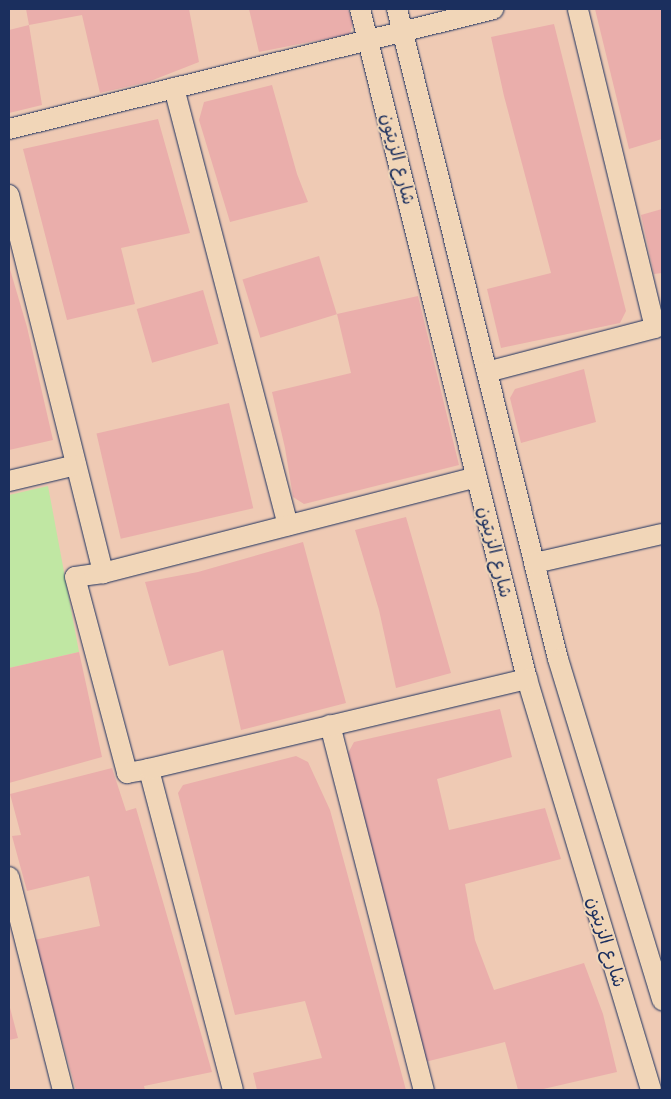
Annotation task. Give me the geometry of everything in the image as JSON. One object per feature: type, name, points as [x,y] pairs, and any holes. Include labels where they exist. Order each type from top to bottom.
[{"type":"street","name":"شارع الزيتون","points":[[360,9],[527,679],[651,1090]]},
{"type":"street","name":"شارع الزيتون","points":[[397,9],[558,658],[662,1000]]},
{"type":"street","points":[[9,129],[494,9]]},
{"type":"street","points":[[487,372],[655,328],[578,9]]},
{"type":"street","points":[[174,88],[288,525]]},
{"type":"street","points":[[9,194],[103,573]]},
{"type":"street","points":[[9,481],[76,465]]},
{"type":"street","points":[[476,476],[103,573],[76,577],[127,773],[527,679]]},
{"type":"street","points":[[535,563],[662,534]]},
{"type":"street","points":[[330,725],[424,1090]]},
{"type":"street","points":[[149,769],[232,1090]]},
{"type":"street","points":[[10,885],[63,1090]]},
{"type":"green space","points":[[48,486],[79,652],[9,668],[9,495]]},
{"type":"building","points":[[26,9],[189,9],[199,62],[148,82],[100,93],[82,15],[29,25]]},
{"type":"building","points":[[249,9],[348,9],[353,23],[350,34],[259,52]]},
{"type":"building","points":[[595,9],[662,9],[662,139],[629,149]]},
{"type":"building","points":[[554,24],[626,311],[620,323],[501,348],[487,289],[551,273],[504,96],[491,37]]},
{"type":"building","points":[[29,25],[42,105],[9,113],[9,30]]},
{"type":"building","points":[[272,85],[297,174],[308,202],[230,222],[199,120],[204,102]]},
{"type":"building","points":[[158,119],[190,233],[121,248],[135,304],[67,320],[23,149]]},
{"type":"building","points":[[662,209],[662,273],[654,274],[641,215]]},
{"type":"building","points":[[319,256],[337,314],[260,338],[242,279]]},
{"type":"building","points":[[9,266],[27,327],[53,440],[9,450]]},
{"type":"building","points":[[203,290],[218,344],[152,363],[137,309]]},
{"type":"building","points":[[418,296],[459,465],[304,504],[293,497],[285,448],[272,392],[351,373],[337,314]]},
{"type":"building","points":[[584,369],[596,422],[521,443],[510,398],[515,389]]},
{"type":"building","points":[[229,403],[253,508],[121,539],[96,434]]},
{"type":"building","points":[[406,517],[451,673],[396,688],[379,610],[355,530]]},
{"type":"building","points":[[303,542],[346,703],[241,730],[223,650],[169,666],[145,582],[198,572]]},
{"type":"building","points":[[79,652],[102,757],[9,783],[9,668]]},
{"type":"building","points":[[500,709],[512,757],[437,779],[449,830],[545,808],[561,859],[465,884],[475,940],[494,990],[584,963],[603,1014],[617,1072],[539,1090],[518,1090],[505,1042],[421,1063],[346,757],[354,742]]},
{"type":"building","points":[[296,756],[308,762],[330,810],[406,1090],[257,1090],[253,1073],[322,1058],[305,1001],[235,1015],[178,793],[183,785]]},
{"type":"building","points":[[112,768],[126,811],[136,808],[212,1072],[144,1086],[145,1090],[76,1090],[34,940],[100,926],[89,876],[27,891],[12,836],[21,835],[10,794]]},
{"type":"building","points":[[9,1004],[18,1038],[9,1040]]}]
